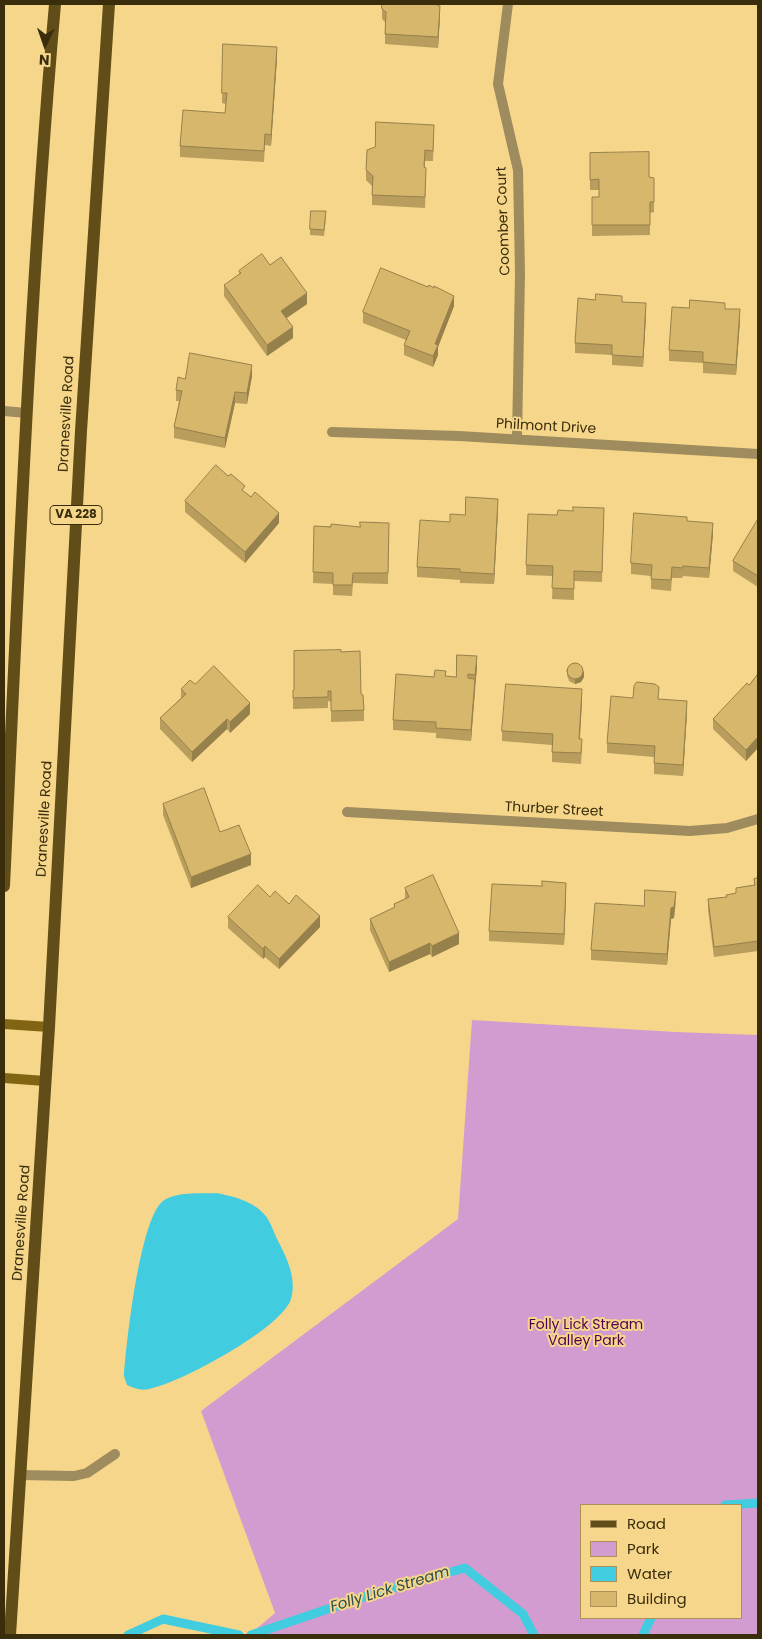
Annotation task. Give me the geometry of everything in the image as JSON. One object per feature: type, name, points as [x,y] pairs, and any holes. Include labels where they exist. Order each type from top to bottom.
[{"type":"main road","points":[[4,886],[28,413],[45,121],[55,4]]},
{"type":"main road","name":"Dranesville Road","points":[[10,1635],[46,1081],[81,430],[109,4]]},
{"type":"main road","points":[[4,1024],[49,1027]]},
{"type":"main road","points":[[4,1078],[46,1081]]},
{"type":"street","name":"Coomber Court","points":[[508,4],[498,84],[518,170],[520,274],[517,440]]},
{"type":"street","points":[[4,411],[28,413]]},
{"type":"street","name":"Philmont Drive","points":[[332,432],[517,440],[758,454]]},
{"type":"street","name":"Thurber Street","points":[[347,812],[690,831],[727,828],[758,819]]},
{"type":"street","points":[[20,1474],[74,1476],[87,1473],[116,1454]]},
{"type":"green space","name":"Folly Lick Stream Valley Park","points":[[472,1020],[758,1035],[758,1635],[249,1635],[275,1613],[201,1411],[458,1219]]},
{"type":"water","points":[[216,1193],[248,1202],[259,1209],[266,1217],[285,1254],[290,1269],[293,1284],[291,1299],[283,1311],[269,1325],[250,1339],[205,1366],[164,1385],[146,1390],[127,1385],[124,1376],[131,1311],[141,1255],[147,1231],[155,1212],[163,1201],[175,1196]]},
{"type":"building","points":[[382,4],[438,4],[440,6],[438,37],[385,34],[386,12],[382,9]]},
{"type":"building","points":[[223,44],[277,47],[271,135],[265,134],[264,151],[180,146],[183,110],[225,113],[227,93],[222,93]]},
{"type":"building","points":[[376,122],[434,125],[433,151],[425,150],[425,197],[372,195],[373,176],[366,170],[367,150],[375,147]]},
{"type":"building","points":[[649,152],[649,177],[654,178],[654,202],[650,202],[650,225],[592,225],[592,197],[599,197],[599,179],[590,180],[590,153]]},
{"type":"building","points":[[311,211],[326,211],[324,230],[310,229]]},
{"type":"building","points":[[262,254],[270,265],[281,257],[307,293],[281,311],[293,327],[267,345],[224,285]]},
{"type":"building","points":[[381,268],[428,287],[429,285],[434,288],[434,286],[454,296],[435,344],[438,345],[433,356],[404,345],[410,331],[363,312]]},
{"type":"building","points":[[596,294],[622,296],[622,302],[646,303],[643,357],[612,355],[612,345],[575,343],[578,298],[595,300]]},
{"type":"building","points":[[690,300],[725,303],[725,309],[740,309],[736,365],[703,362],[703,352],[669,350],[672,307],[689,308]]},
{"type":"building","points":[[190,353],[252,365],[247,393],[235,392],[225,438],[174,427],[182,391],[176,390],[178,377],[185,379]]},
{"type":"building","points":[[216,465],[228,476],[231,474],[245,486],[242,490],[251,497],[255,492],[279,513],[245,552],[185,501]]},
{"type":"building","points":[[466,497],[498,499],[494,574],[460,572],[460,569],[417,567],[420,520],[450,522],[450,514],[465,515]]},
{"type":"building","points":[[573,507],[604,508],[602,572],[574,571],[574,589],[552,588],[553,566],[526,565],[528,514],[557,515],[558,510],[573,511]]},
{"type":"building","points":[[634,513],[687,517],[687,521],[713,523],[709,568],[672,567],[671,580],[651,579],[652,565],[631,563]]},
{"type":"building","points":[[758,519],[758,576],[733,561]]},
{"type":"building","points":[[360,522],[389,523],[388,573],[353,573],[352,585],[333,585],[333,573],[313,572],[314,526],[331,527],[331,524],[360,527]]},
{"type":"building","points":[[341,650],[341,652],[360,651],[361,694],[363,695],[364,710],[331,711],[331,691],[328,691],[328,697],[293,698],[294,651]]},
{"type":"building","points":[[457,655],[477,656],[475,675],[468,674],[468,678],[475,679],[471,730],[436,728],[436,722],[393,720],[396,674],[434,677],[435,670],[446,671],[445,676],[456,677]]},
{"type":"building","points":[[575,663],[581,665],[583,671],[581,677],[575,679],[569,677],[567,671],[569,665]]},
{"type":"building","points":[[214,666],[250,703],[230,722],[227,719],[192,752],[160,718],[186,694],[181,689],[190,680],[195,684]]},
{"type":"building","points":[[758,674],[758,740],[757,738],[746,750],[713,719]]},
{"type":"building","points":[[637,682],[655,684],[659,687],[658,699],[687,701],[683,765],[654,763],[655,746],[607,743],[611,696],[633,698],[634,686]]},
{"type":"building","points":[[506,684],[582,689],[579,739],[582,739],[581,753],[552,752],[553,734],[502,731]]},
{"type":"building","points":[[204,788],[220,832],[239,825],[251,854],[191,877],[163,804]]},
{"type":"building","points":[[433,875],[459,933],[432,946],[430,943],[389,962],[370,919],[395,907],[394,904],[409,897],[405,888]]},
{"type":"building","points":[[758,878],[758,941],[714,947],[708,899],[727,897],[726,895],[736,893],[736,888],[755,885],[754,879]]},
{"type":"building","points":[[542,881],[566,883],[564,934],[489,931],[492,884],[542,886]]},
{"type":"building","points":[[258,885],[270,897],[275,891],[289,904],[296,895],[320,916],[279,959],[265,946],[263,949],[228,917]]},
{"type":"building","points":[[645,890],[676,892],[674,907],[671,908],[667,954],[591,950],[595,903],[644,906]]},
{"type":"waterway","name":"Folly Lick Stream","points":[[742,1504],[758,1503]]},
{"type":"waterway","name":"Folly Lick Stream","points":[[251,1635],[384,1590],[465,1568],[523,1614],[534,1635]]},
{"type":"waterway","name":"Folly Lick Stream","points":[[128,1635],[163,1619],[239,1635]]},
{"type":"waterway","name":"Folly Lick Stream","points":[[643,1635],[651,1619]]}]
